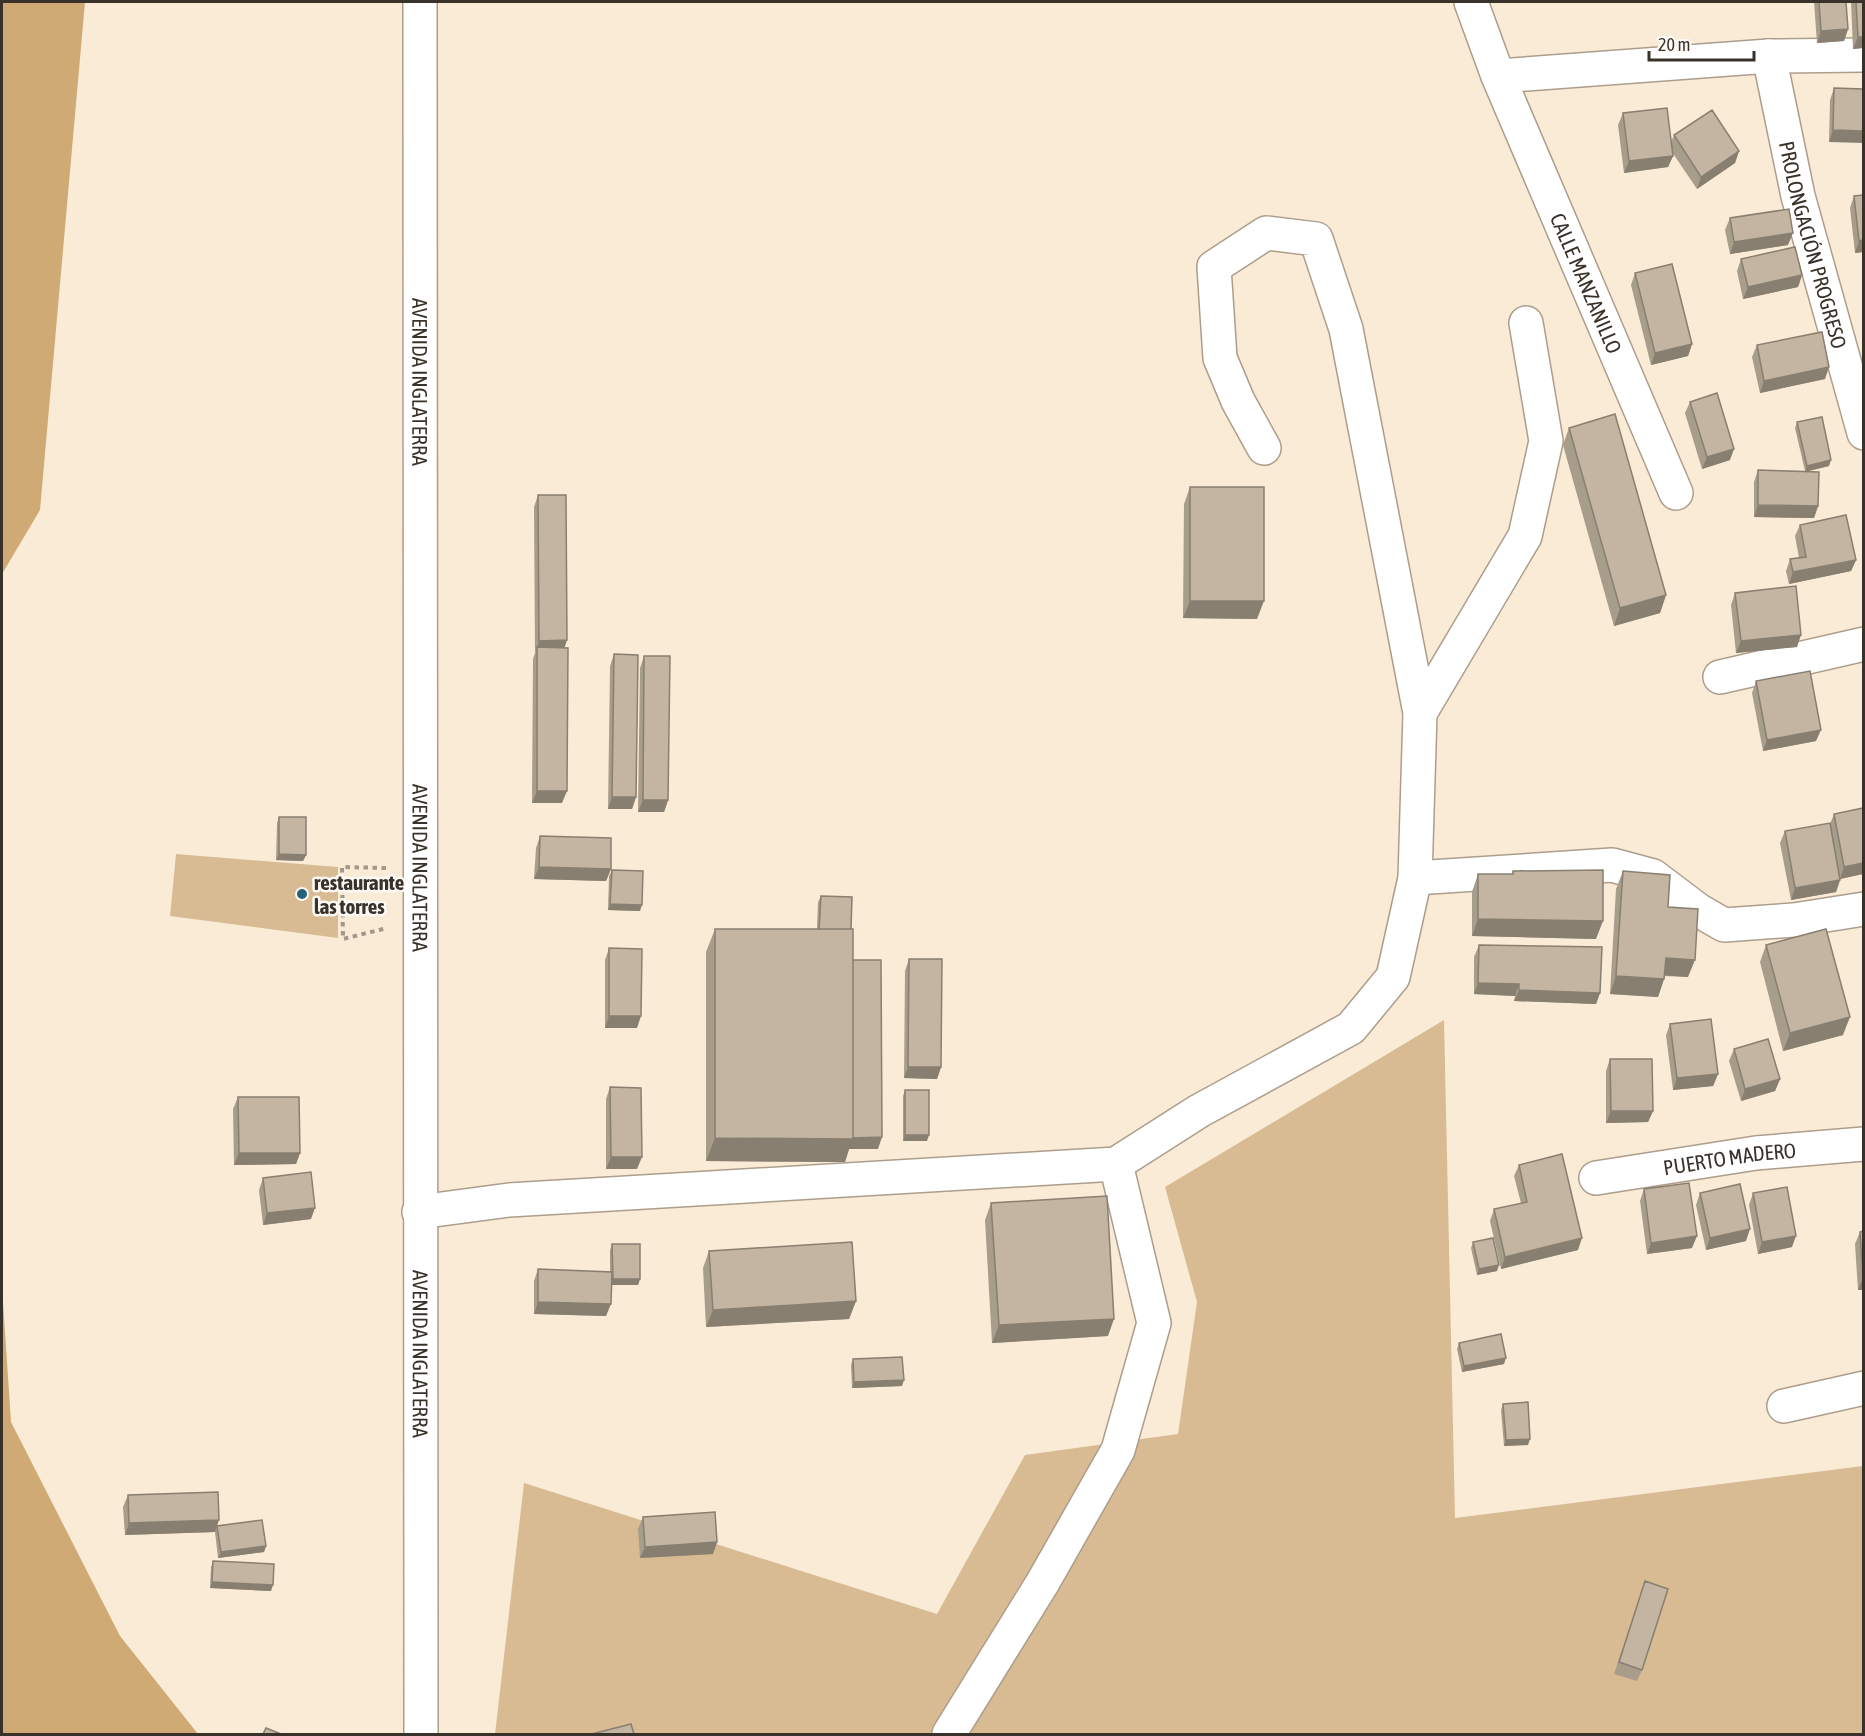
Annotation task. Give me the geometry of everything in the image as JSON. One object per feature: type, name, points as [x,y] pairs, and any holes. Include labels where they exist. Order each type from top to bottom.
[{"type":"street","name":"AVENIDA INGLATERRA","points":[[420,2],[423,868],[419,1212],[421,1734]]},
{"type":"street","name":"CALLE MANZANILLO","points":[[1471,2],[1497,76],[1676,493]]},
{"type":"street","points":[[1497,76],[1769,56],[1863,54]]},
{"type":"street","name":"PROLONGACIÓN PROGRESO","points":[[1769,56],[1798,196],[1863,433]]},
{"type":"street","points":[[419,1212],[509,1200],[1116,1164],[1199,1111],[1351,1028],[1393,977],[1415,878],[1420,713],[1346,329],[1316,239],[1266,233],[1214,267],[1220,358],[1238,401],[1264,448]]},
{"type":"street","points":[[1420,713],[1525,536],[1546,441],[1526,323]]},
{"type":"street","points":[[1720,677],[1863,644]]},
{"type":"street","points":[[1415,878],[1612,865],[1653,876],[1698,910],[1724,925],[1794,920],[1863,909]]},
{"type":"street","name":"PUERTO MADERO","points":[[1596,1178],[1756,1153],[1863,1144]]},
{"type":"street","points":[[950,1734],[1118,1450],[1154,1323],[1116,1164]]},
{"type":"street","points":[[1784,1406],[1863,1388]]},
{"type":"path","points":[[422,919],[343,939],[342,867],[423,868]]},
{"type":"shaded area","points":[[2,2],[85,2],[40,510],[2,574]]},
{"type":"shaded area","points":[[176,854],[338,867],[338,938],[170,916]]},
{"type":"shaded area","points":[[1444,1020],[1455,1518],[1863,1466],[1863,1734],[495,1734],[524,1483],[937,1614],[1025,1455],[1178,1434],[1197,1302],[1165,1187]]},
{"type":"shaded area","points":[[2,1287],[11,1422],[120,1636],[198,1734],[2,1734]]},
{"type":"building","points":[[1819,2],[1846,2],[1848,29],[1821,31]]},
{"type":"building","points":[[1856,2],[1863,2],[1863,37],[1858,37]]},
{"type":"building","points":[[1834,88],[1863,89],[1863,131],[1833,130]]},
{"type":"building","points":[[1667,108],[1673,156],[1629,161],[1623,113]]},
{"type":"building","points":[[1712,110],[1739,151],[1701,177],[1674,135]]},
{"type":"building","points":[[1863,195],[1863,240],[1859,241],[1854,196]]},
{"type":"building","points":[[1789,209],[1793,233],[1734,242],[1730,218]]},
{"type":"building","points":[[1795,247],[1802,275],[1748,287],[1741,259]]},
{"type":"building","points":[[1672,264],[1692,344],[1655,353],[1635,273]]},
{"type":"building","points":[[1822,332],[1829,367],[1764,381],[1757,345]]},
{"type":"building","points":[[1717,393],[1734,449],[1707,457],[1690,402]]},
{"type":"building","points":[[1615,414],[1666,595],[1620,608],[1569,428]]},
{"type":"building","points":[[1822,417],[1831,460],[1807,466],[1797,422]]},
{"type":"building","points":[[1758,470],[1819,472],[1818,506],[1758,505]]},
{"type":"building","points":[[1190,487],[1264,487],[1264,601],[1190,601]]},
{"type":"building","points":[[538,495],[566,495],[567,640],[539,641]]},
{"type":"building","points":[[1846,515],[1856,560],[1793,572],[1790,559],[1806,557],[1800,525]]},
{"type":"building","points":[[1796,586],[1801,635],[1741,641],[1735,593]]},
{"type":"building","points":[[537,647],[568,648],[567,791],[537,791]]},
{"type":"building","points":[[614,654],[638,655],[636,797],[612,797]]},
{"type":"building","points":[[644,656],[670,656],[668,800],[643,800]]},
{"type":"building","points":[[1810,671],[1821,730],[1767,740],[1756,681]]},
{"type":"building","points":[[1863,808],[1863,863],[1844,867],[1834,814]]},
{"type":"building","points":[[279,817],[306,817],[306,855],[279,854]]},
{"type":"building","points":[[1830,823],[1840,880],[1795,888],[1785,831]]},
{"type":"building","points":[[540,836],[611,838],[611,869],[539,867]]},
{"type":"building","points":[[612,870],[643,871],[642,905],[610,904]]},
{"type":"building","points":[[1603,870],[1603,921],[1478,919],[1478,874],[1513,874],[1513,871]]},
{"type":"building","points":[[1623,871],[1670,875],[1668,907],[1698,909],[1695,960],[1666,958],[1664,979],[1616,976]]},
{"type":"building","points":[[821,896],[852,897],[851,929],[819,929]]},
{"type":"building","points":[[715,929],[853,929],[853,1139],[715,1138]]},
{"type":"building","points":[[1826,929],[1850,1017],[1790,1033],[1766,945]]},
{"type":"building","points":[[1479,945],[1602,947],[1600,993],[1519,990],[1519,984],[1478,983]]},
{"type":"building","points":[[609,948],[642,949],[641,1016],[609,1016]]},
{"type":"building","points":[[909,959],[942,959],[941,1067],[908,1067]]},
{"type":"building","points":[[853,960],[881,960],[882,1137],[853,1138]]},
{"type":"building","points":[[1711,1019],[1718,1074],[1677,1078],[1670,1024]]},
{"type":"building","points":[[1768,1039],[1780,1079],[1745,1089],[1734,1049]]},
{"type":"building","points":[[1610,1059],[1652,1059],[1653,1111],[1611,1111]]},
{"type":"building","points":[[610,1087],[641,1088],[642,1157],[611,1157]]},
{"type":"building","points":[[905,1090],[929,1090],[929,1135],[905,1135]]},
{"type":"building","points":[[238,1097],[299,1097],[300,1153],[239,1153]]},
{"type":"building","points":[[1562,1154],[1582,1238],[1505,1257],[1494,1209],[1527,1202],[1519,1165]]},
{"type":"building","points":[[311,1172],[315,1208],[267,1213],[263,1178]]},
{"type":"building","points":[[1689,1183],[1697,1236],[1651,1243],[1644,1189]]},
{"type":"building","points":[[1740,1184],[1750,1229],[1710,1238],[1700,1193]]},
{"type":"building","points":[[1787,1187],[1796,1236],[1762,1242],[1753,1193]]},
{"type":"building","points":[[1107,1196],[1114,1319],[999,1325],[991,1203]]},
{"type":"building","points":[[1863,1231],[1863,1278],[1860,1232]]},
{"type":"building","points":[[1493,1238],[1499,1265],[1479,1269],[1473,1242]]},
{"type":"building","points":[[852,1242],[856,1301],[713,1310],[709,1251]]},
{"type":"building","points":[[612,1244],[640,1244],[640,1279],[613,1279]]},
{"type":"building","points":[[538,1269],[612,1272],[611,1304],[538,1302]]},
{"type":"building","points":[[1501,1334],[1506,1358],[1464,1366],[1459,1343]]},
{"type":"building","points":[[902,1357],[904,1380],[854,1382],[853,1359]]},
{"type":"building","points":[[1528,1402],[1530,1439],[1506,1440],[1503,1404]]},
{"type":"building","points":[[218,1492],[219,1520],[129,1523],[128,1495]]},
{"type":"building","points":[[715,1512],[717,1542],[645,1547],[643,1517]]},
{"type":"building","points":[[262,1520],[266,1546],[221,1552],[217,1526]]},
{"type":"building","points":[[213,1561],[274,1564],[273,1585],[212,1582]]},
{"type":"building","points":[[1645,1581],[1668,1589],[1642,1670],[1619,1662]]},
{"type":"building","points":[[631,1724],[634,1734],[592,1734]]},
{"type":"building","points":[[266,1728],[281,1734],[263,1734]]},
{"type":"place","name":"restaurante las torres","points":[[302,894]]}]
